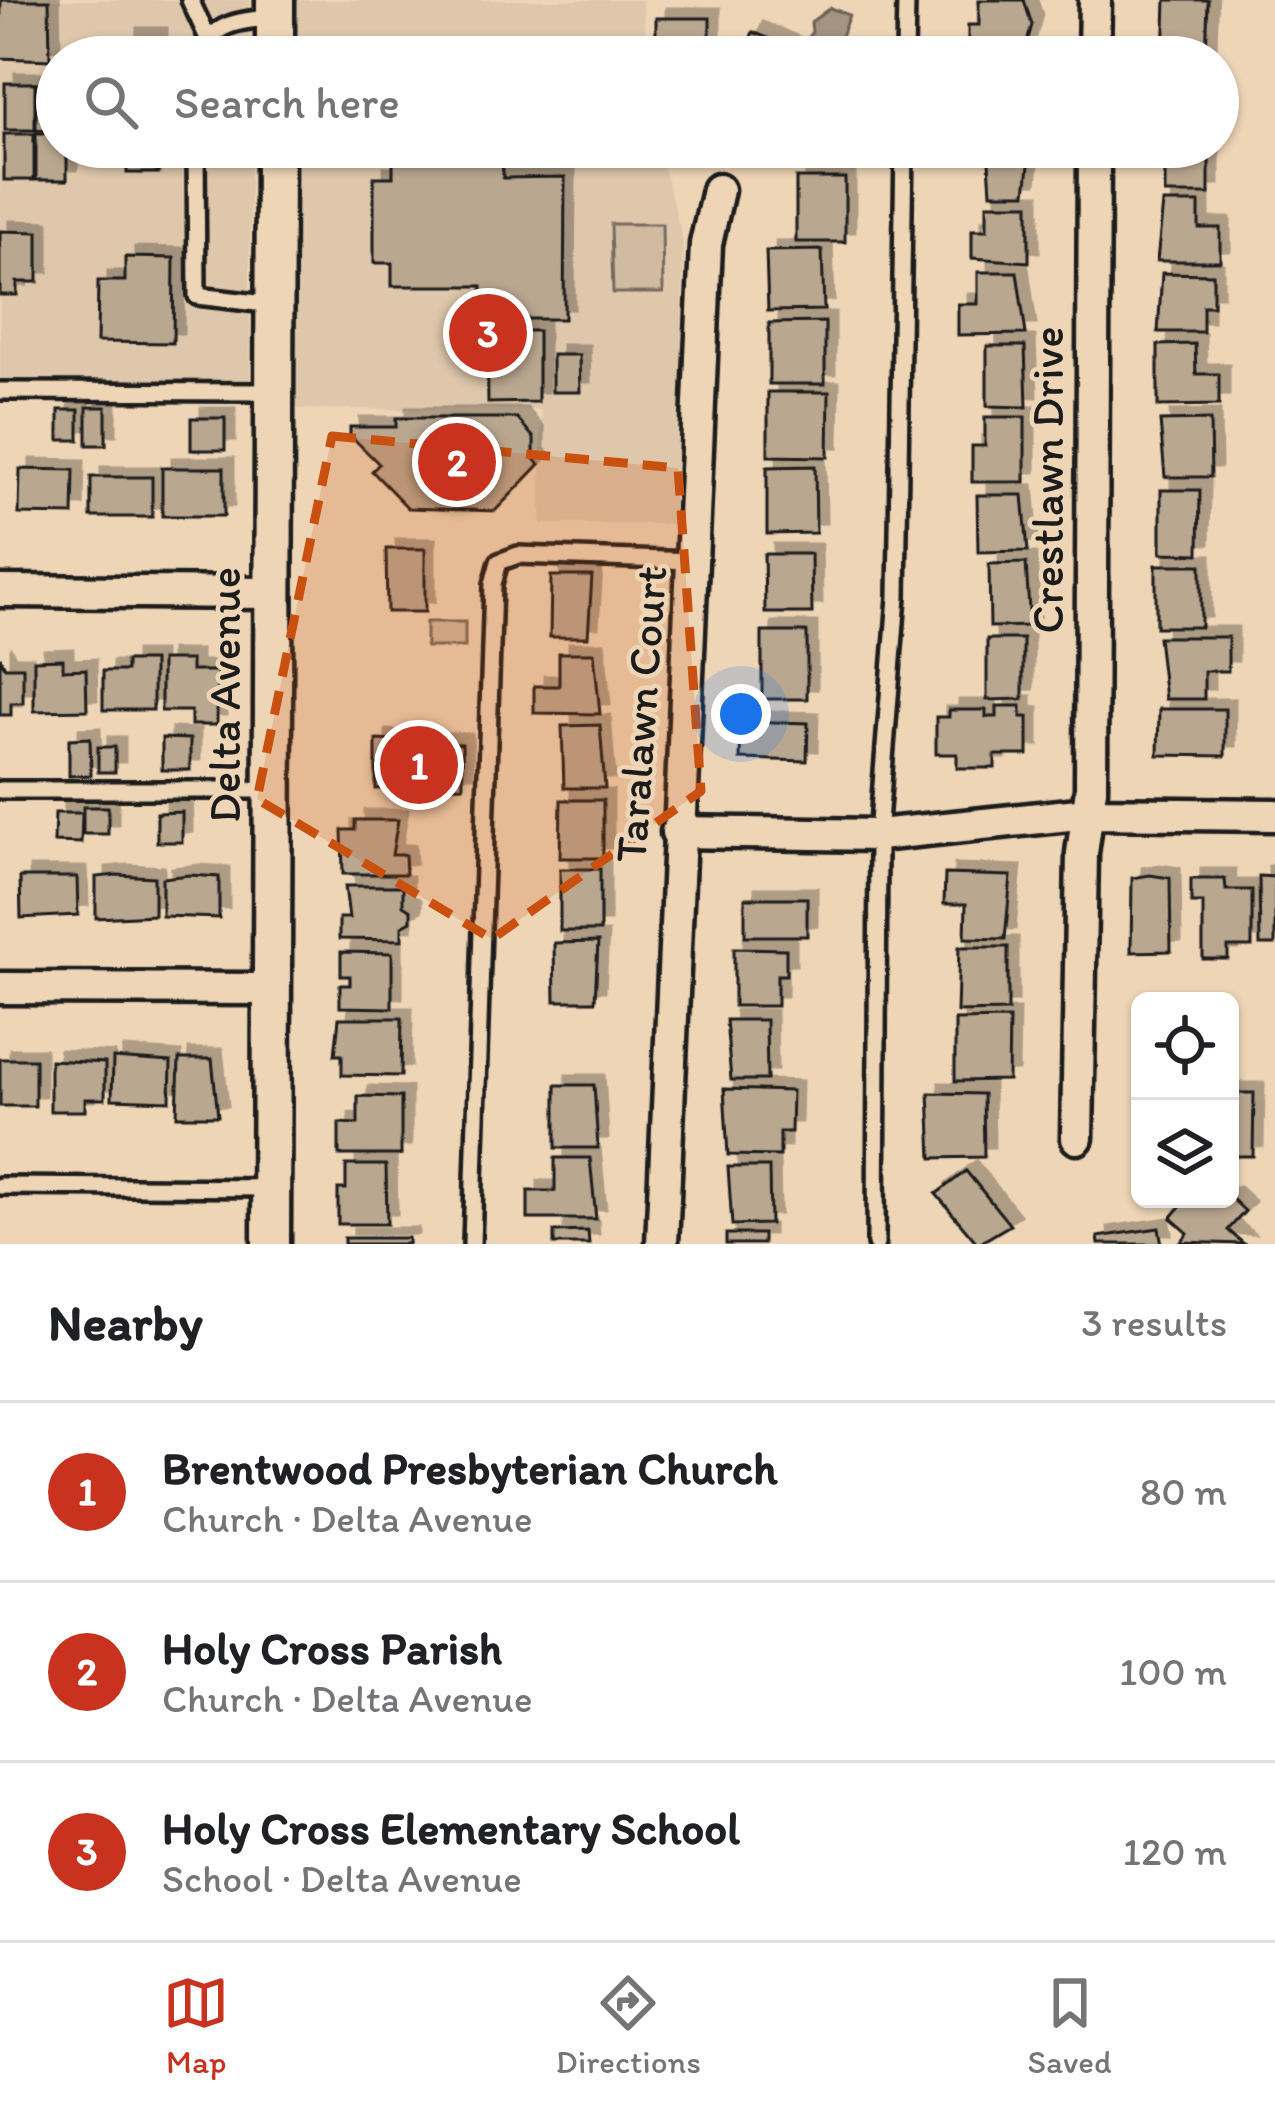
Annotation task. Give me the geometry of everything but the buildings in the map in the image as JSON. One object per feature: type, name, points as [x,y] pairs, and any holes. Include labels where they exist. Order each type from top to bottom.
[{"type":"street","points":[[1094,36],[1095,0]]},
{"type":"street","name":"Delta Avenue","points":[[271,1244],[274,168]]},
{"type":"street","name":"Crestlawn Drive","points":[[1077,1138],[1088,813],[1094,168]]},
{"type":"street","name":"Taralawn Court","points":[[662,1244],[706,244],[718,190]]},
{"type":"street","points":[[0,591],[272,592]]},
{"type":"street","points":[[677,832],[878,835],[1088,813],[1275,814]]},
{"type":"street","points":[[0,988],[271,989]]},
{"type":"lane","points":[[190,0],[207,36],[237,20],[275,9]]},
{"type":"lane","points":[[905,36],[906,0]]},
{"type":"lane","points":[[196,168],[197,296],[274,305]]},
{"type":"lane","points":[[876,1244],[878,835],[897,597],[904,168]]},
{"type":"lane","points":[[0,391],[274,392]]},
{"type":"lane","points":[[472,1244],[493,584],[499,562],[518,555],[695,561]]},
{"type":"lane","points":[[0,790],[272,790]]},
{"type":"lane","points":[[0,1186],[272,1188]]},
{"type":"highlighted area","points":[[332,436],[678,468],[701,791],[492,939],[257,799]]},
{"type":"shaded area","points":[[0,0],[250,0],[250,36],[36,36],[36,168],[250,168],[250,392],[0,391]]},
{"type":"shaded area","points":[[296,0],[642,0],[646,36],[296,36]]},
{"type":"shaded area","points":[[830,8],[849,15],[841,36],[809,36],[811,22]]},
{"type":"shaded area","points":[[295,168],[664,168],[683,241],[681,524],[541,524],[541,410],[294,409]]},
{"type":"shaded area","points":[[611,224],[662,224],[663,293],[613,293]]},
{"type":"shaded area","points":[[426,622],[465,622],[465,647],[426,647]]},
{"type":"place","name":"Holy Cross Elementary School","points":[[488,333]]},
{"type":"place","name":"Holy Cross Parish","points":[[457,462]]},
{"type":"place","name":"Brentwood Presbyterian Church","points":[[419,765]]}]
